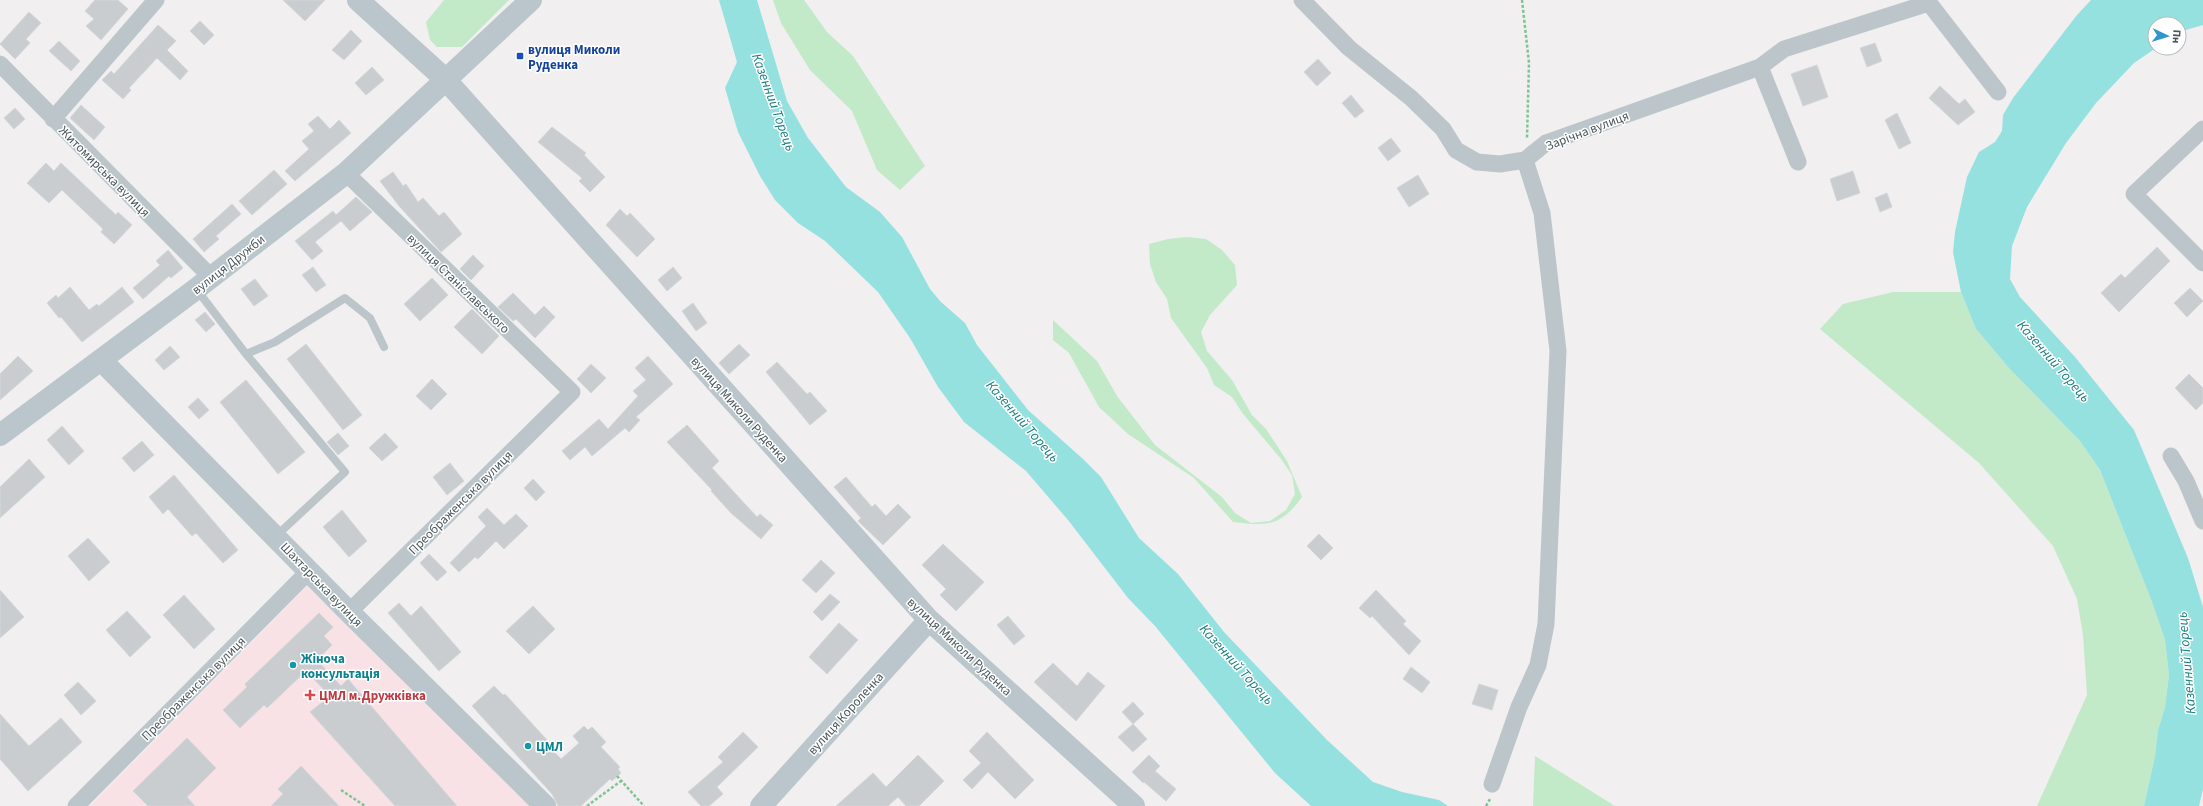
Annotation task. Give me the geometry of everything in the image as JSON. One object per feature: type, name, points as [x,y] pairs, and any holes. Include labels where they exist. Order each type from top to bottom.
[{"type":"street","points":[[53,119],[156,0]]},
{"type":"street","name":"вулиця Миколи Руденка","points":[[358,0],[445,79],[929,620],[1134,806]]},
{"type":"street","name":"вулиця Дружби","points":[[0,435],[203,283],[346,173],[531,0]]},
{"type":"street","name":"Зарічна вулиця","points":[[1302,0],[1348,48],[1411,98],[1443,129],[1456,150],[1477,162],[1500,164],[1525,160],[1546,143],[1760,67],[1784,50],[1929,3],[1998,92]]},
{"type":"street","name":"Житомирська вулиця","points":[[0,64],[53,119],[203,283]]},
{"type":"street","points":[[1760,67],[1798,162]]},
{"type":"street","points":[[2203,129],[2134,194],[2203,264]]},
{"type":"street","points":[[1492,784],[1519,706],[1538,665],[1546,624],[1558,351],[1542,213],[1525,160]]},
{"type":"street","name":"вулиця Станіславського","points":[[346,173],[572,392]]},
{"type":"street","name":"Шахтарська вулиця","points":[[101,360],[349,612],[545,806]]},
{"type":"street","name":"Преображенська вулиця","points":[[349,612],[572,392]]},
{"type":"street","points":[[2171,456],[2186,481],[2203,521]]},
{"type":"street","name":"Преображенська вулиця","points":[[76,806],[309,571]]},
{"type":"street","name":"вулиця Короленка","points":[[761,806],[929,620]]},
{"type":"lane","points":[[203,283],[246,354],[345,472],[275,536]]},
{"type":"lane","points":[[246,354],[275,342],[345,298],[370,318],[384,347]]},
{"type":"path","points":[[1522,0],[1529,63],[1528,134],[1525,160]]},
{"type":"path","points":[[617,776],[644,806]]},
{"type":"path","points":[[587,806],[621,781]]},
{"type":"path","points":[[341,790],[365,806]]},
{"type":"shaded area","name":"ЦМЛ м.Дружківка","points":[[309,584],[533,806],[90,806]]},
{"type":"green space","points":[[444,0],[509,0],[462,47],[437,47],[430,40],[426,22]]},
{"type":"green space","points":[[773,0],[804,0],[827,32],[853,56],[925,166],[900,190],[877,170],[852,111],[810,70],[781,23]]},
{"type":"green space","points":[[1187,237],[1206,239],[1222,250],[1235,265],[1237,285],[1210,315],[1201,332],[1207,351],[1232,380],[1252,415],[1266,429],[1287,461],[1302,497],[1287,514],[1272,522],[1255,524],[1233,522],[1194,478],[1128,434],[1099,407],[1069,353],[1053,340],[1053,320],[1097,361],[1117,396],[1155,445],[1222,497],[1235,513],[1251,523],[1270,521],[1286,510],[1295,494],[1292,475],[1281,459],[1243,414],[1232,397],[1214,385],[1207,368],[1171,318],[1167,299],[1156,282],[1150,264],[1149,244],[1168,239]]},
{"type":"green space","points":[[1893,292],[1961,292],[1976,329],[2008,367],[2080,441],[2100,470],[2152,602],[2165,640],[2169,675],[2165,707],[2158,730],[2155,756],[2144,806],[2037,806],[2087,695],[2083,635],[2077,599],[2053,546],[1979,463],[1820,329],[1843,304]]},
{"type":"green space","points":[[1535,756],[1615,806],[1533,806]]},
{"type":"water","name":"Казенний Торець","points":[[719,0],[757,0],[787,101],[808,138],[846,187],[880,212],[902,237],[930,289],[941,302],[965,323],[977,345],[1028,410],[1101,477],[1139,538],[1178,574],[1224,632],[1327,740],[1373,782],[1402,792],[1439,800],[1448,806],[1311,806],[1275,773],[1155,626],[1128,598],[1068,520],[1026,471],[964,422],[938,387],[910,338],[878,292],[825,241],[798,223],[775,200],[760,176],[738,132],[725,88],[737,62]]},
{"type":"water","name":"Казенний Торець","points":[[2091,0],[2203,0],[2203,25],[2187,30],[2187,16],[2147,16],[2147,54],[2134,63],[2096,103],[2066,143],[2027,207],[2012,246],[2010,279],[2020,297],[2075,357],[2134,430],[2188,558],[2203,607],[2203,789],[2199,806],[2144,806],[2155,756],[2158,730],[2165,707],[2169,675],[2165,640],[2152,602],[2100,470],[2080,441],[2008,367],[1976,329],[1961,292],[1953,252],[1955,232],[1967,177],[1979,152],[1995,142],[2002,131],[2003,115],[2013,98],[2077,15]]},
{"type":"building","points":[[95,0],[118,0],[128,9],[101,40],[86,26],[94,19],[85,11]]},
{"type":"building","points":[[283,0],[325,0],[305,21]]},
{"type":"building","points":[[29,12],[41,23],[26,39],[30,43],[15,59],[0,44]]},
{"type":"building","points":[[200,21],[214,35],[204,45],[190,31]]},
{"type":"building","points":[[158,25],[176,41],[167,50],[188,71],[180,80],[157,58],[129,88],[131,90],[123,99],[102,80],[111,71],[114,74]]},
{"type":"building","points":[[351,30],[362,41],[344,60],[332,50]]},
{"type":"building","points":[[59,41],[80,61],[71,71],[49,51]]},
{"type":"building","points":[[1875,43],[1882,61],[1867,67],[1860,48]]},
{"type":"building","points":[[1318,59],[1331,73],[1317,86],[1304,72]]},
{"type":"building","points":[[1817,65],[1828,97],[1803,106],[1791,74]]},
{"type":"building","points":[[372,67],[384,80],[366,95],[355,83]]},
{"type":"building","points":[[1940,86],[1959,104],[1965,99],[1975,112],[1958,125],[1929,98]]},
{"type":"building","points":[[1351,95],[1364,111],[1355,118],[1342,103]]},
{"type":"building","points":[[81,105],[105,127],[94,140],[70,118]]},
{"type":"building","points":[[15,108],[25,119],[14,129],[4,118]]},
{"type":"building","points":[[1897,113],[1911,143],[1899,149],[1885,120]]},
{"type":"building","points":[[318,116],[330,129],[339,120],[351,133],[295,181],[285,171],[309,149],[302,141],[314,131],[308,124]]},
{"type":"building","points":[[552,127],[586,153],[584,155],[605,177],[590,192],[579,181],[582,178],[538,142]]},
{"type":"building","points":[[1391,138],[1401,151],[1388,161],[1378,148]]},
{"type":"building","points":[[46,163],[54,171],[61,163],[116,215],[118,212],[132,225],[114,244],[101,232],[103,229],[62,190],[49,203],[27,183]]},
{"type":"building","points":[[274,170],[287,184],[252,215],[239,201]]},
{"type":"building","points":[[1853,171],[1860,193],[1837,201],[1830,179]]},
{"type":"building","points":[[393,172],[403,186],[406,184],[418,202],[423,198],[439,216],[444,212],[462,234],[441,252],[399,206],[380,181]]},
{"type":"building","points":[[1418,175],[1429,194],[1409,207],[1397,188]]},
{"type":"building","points":[[1887,193],[1892,207],[1880,212],[1875,198]]},
{"type":"building","points":[[356,197],[372,212],[350,231],[341,221],[315,242],[323,251],[312,260],[295,241],[333,211],[336,215]]},
{"type":"building","points":[[232,204],[241,214],[216,236],[219,239],[204,252],[193,239]]},
{"type":"building","points":[[620,209],[627,216],[630,213],[655,239],[637,257],[606,225]]},
{"type":"building","points":[[2157,247],[2170,261],[2119,312],[2101,293],[2121,274],[2125,278]]},
{"type":"building","points":[[168,250],[183,268],[171,278],[169,276],[143,299],[133,288],[160,265],[156,261]]},
{"type":"building","points":[[473,255],[484,266],[471,280],[460,269]]},
{"type":"building","points":[[313,267],[326,285],[316,292],[302,275]]},
{"type":"building","points":[[673,267],[682,278],[667,291],[658,280]]},
{"type":"building","points":[[432,278],[448,295],[420,321],[404,304]]},
{"type":"building","points":[[255,279],[268,296],[254,306],[241,289]]},
{"type":"building","points":[[70,287],[89,310],[97,304],[99,306],[122,287],[134,302],[82,342],[47,303],[56,295],[58,298]]},
{"type":"building","points":[[2190,288],[2203,301],[2187,317],[2174,303]]},
{"type":"building","points":[[513,293],[535,315],[544,306],[555,317],[535,338],[516,319],[513,321],[498,307]]},
{"type":"building","points":[[693,303],[707,323],[696,331],[682,311]]},
{"type":"building","points":[[472,309],[499,336],[482,354],[454,327]]},
{"type":"building","points":[[205,312],[215,324],[206,332],[195,320]]},
{"type":"building","points":[[306,344],[362,415],[343,430],[287,359]]},
{"type":"building","points":[[739,344],[750,355],[729,374],[719,363]]},
{"type":"building","points":[[170,346],[180,357],[164,370],[155,360]]},
{"type":"building","points":[[18,356],[33,371],[0,400],[0,374]]},
{"type":"building","points":[[648,356],[673,384],[636,417],[640,420],[629,432],[625,428],[592,456],[585,447],[570,460],[562,451],[599,419],[608,429],[638,396],[633,391],[646,380],[635,368]]},
{"type":"building","points":[[777,362],[807,394],[810,392],[827,411],[810,425],[766,372]]},
{"type":"building","points":[[591,364],[606,378],[591,393],[577,379]]},
{"type":"building","points":[[2189,374],[2203,388],[2203,403],[2196,410],[2175,388]]},
{"type":"building","points":[[432,379],[447,394],[431,410],[416,396]]},
{"type":"building","points":[[246,380],[305,452],[278,474],[220,402]]},
{"type":"building","points":[[198,398],[209,410],[199,419],[188,407]]},
{"type":"building","points":[[687,425],[719,461],[712,468],[757,517],[760,514],[773,525],[761,539],[731,513],[711,491],[712,490],[667,442]]},
{"type":"building","points":[[62,426],[84,451],[69,465],[47,440]]},
{"type":"building","points":[[338,433],[349,446],[338,455],[327,442]]},
{"type":"building","points":[[385,433],[398,447],[382,461],[369,448]]},
{"type":"building","points":[[142,441],[154,455],[134,472],[122,458]]},
{"type":"building","points":[[29,459],[45,477],[0,518],[0,487]]},
{"type":"building","points":[[450,463],[464,481],[447,495],[433,477]]},
{"type":"building","points":[[174,475],[238,550],[223,563],[196,533],[192,536],[168,509],[163,514],[149,497]]},
{"type":"building","points":[[846,477],[872,507],[875,504],[886,516],[898,504],[911,517],[883,545],[858,521],[861,518],[834,487]]},
{"type":"building","points":[[533,479],[545,492],[536,501],[524,488]]},
{"type":"building","points":[[487,508],[504,525],[516,514],[528,526],[504,549],[496,541],[478,559],[475,557],[459,572],[450,563],[486,526],[478,517]]},
{"type":"building","points":[[342,510],[367,541],[349,557],[323,527]]},
{"type":"building","points":[[1319,534],[1333,548],[1321,560],[1307,546]]},
{"type":"building","points":[[88,538],[110,562],[89,581],[68,556]]},
{"type":"building","points":[[943,544],[984,582],[956,611],[940,595],[946,589],[922,565]]},
{"type":"building","points":[[429,554],[447,572],[437,581],[420,563]]},
{"type":"building","points":[[821,560],[835,573],[816,593],[802,580]]},
{"type":"building","points":[[0,590],[24,617],[0,638]]},
{"type":"building","points":[[1376,590],[1406,621],[1403,624],[1421,641],[1409,655],[1372,616],[1370,618],[1359,608]]},
{"type":"building","points":[[830,594],[840,602],[822,621],[813,612]]},
{"type":"building","points":[[184,595],[215,629],[194,649],[163,615]]},
{"type":"building","points":[[399,603],[411,616],[421,606],[461,652],[439,671],[388,613]]},
{"type":"building","points":[[533,606],[555,629],[529,654],[506,631]]},
{"type":"building","points":[[127,611],[151,637],[130,657],[106,630]]},
{"type":"building","points":[[319,613],[333,627],[324,636],[332,645],[317,660],[341,686],[348,679],[457,806],[395,806],[310,712],[330,696],[306,671],[267,708],[264,705],[240,728],[223,710],[247,687],[245,684]]},
{"type":"building","points":[[1008,616],[1025,636],[1014,645],[997,625]]},
{"type":"building","points":[[839,623],[858,640],[827,674],[809,657]]},
{"type":"building","points":[[1053,663],[1077,686],[1088,672],[1105,686],[1076,721],[1034,682]]},
{"type":"building","points":[[1411,667],[1430,682],[1422,693],[1403,679]]},
{"type":"building","points":[[78,682],[96,701],[81,715],[64,695]]},
{"type":"building","points":[[1479,684],[1498,690],[1492,710],[1472,704]]},
{"type":"building","name":"ЦМЛ","points":[[494,686],[503,695],[505,694],[547,740],[545,742],[561,759],[579,743],[573,736],[584,726],[588,730],[592,727],[606,742],[601,747],[620,767],[618,769],[621,773],[612,781],[610,779],[581,806],[558,806],[552,794],[472,706]]},
{"type":"building","points":[[1133,702],[1144,714],[1133,724],[1122,712]]},
{"type":"building","points":[[0,714],[29,746],[61,718],[82,742],[28,791],[0,759]]},
{"type":"building","points":[[1133,724],[1147,739],[1133,752],[1118,737]]},
{"type":"building","points":[[743,732],[758,747],[717,787],[723,794],[709,806],[701,806],[688,792],[723,762],[718,757]]},
{"type":"building","points":[[987,732],[1034,780],[1015,799],[988,772],[972,789],[963,780],[981,763],[969,751]]},
{"type":"building","points":[[187,738],[216,768],[187,797],[195,806],[148,806],[133,791]]},
{"type":"building","points":[[918,755],[944,781],[919,806],[906,806],[898,797],[888,806],[836,806],[873,773],[886,787]]},
{"type":"building","points":[[1149,755],[1160,766],[1155,771],[1176,789],[1166,801],[1144,782],[1143,783],[1132,772]]},
{"type":"building","points":[[301,766],[339,806],[271,806],[283,794],[278,789]]},
{"type":"place","name":"вулиця Миколи Руденка","points":[[520,56]]},
{"type":"place","name":"Жіноча консультація","points":[[293,665]]},
{"type":"place","name":"ЦМЛ м.Дружківка","points":[[310,695]]},
{"type":"place","name":"ЦМЛ","points":[[528,746]]}]
